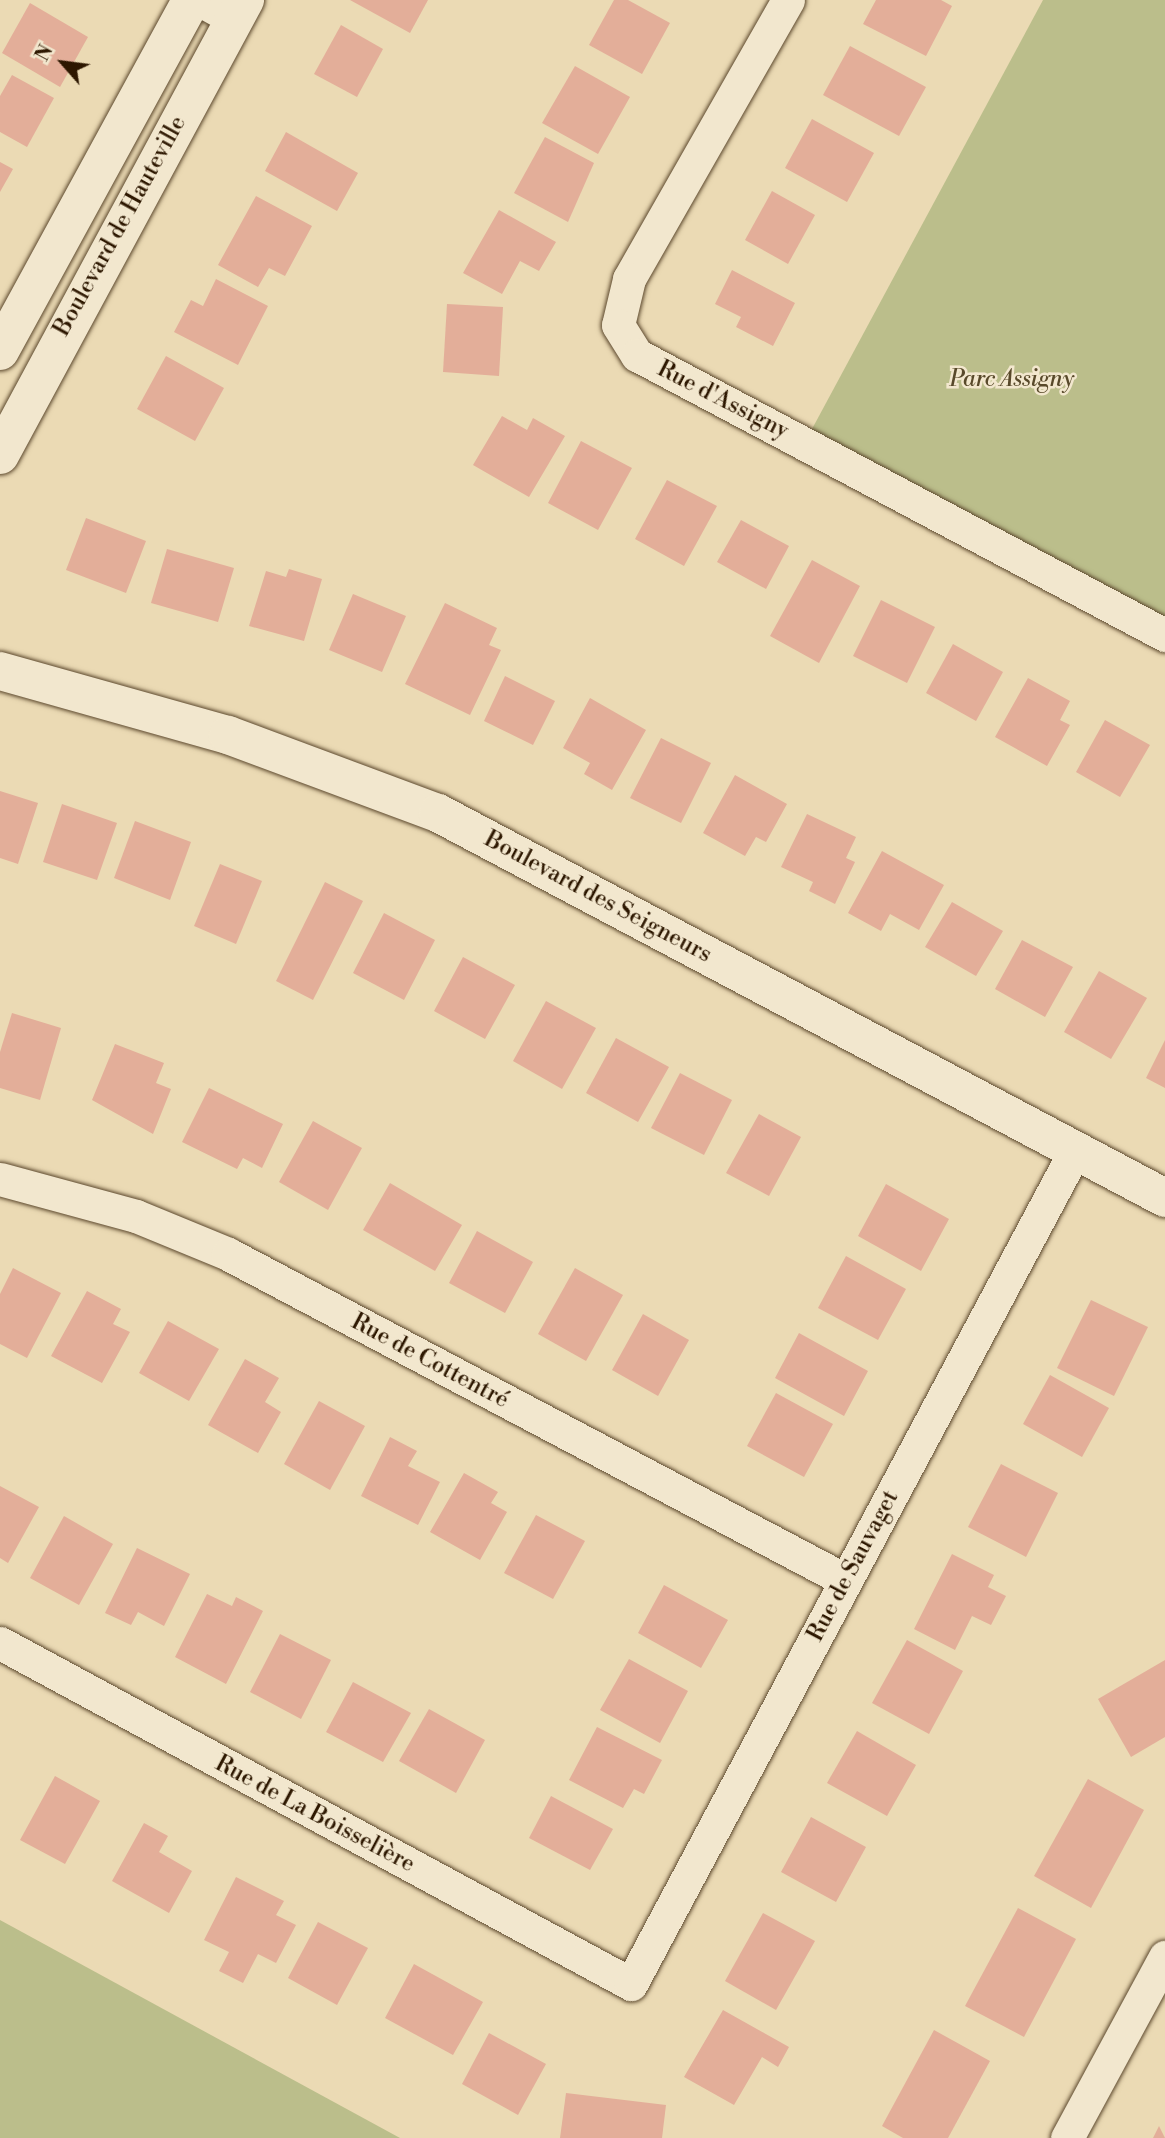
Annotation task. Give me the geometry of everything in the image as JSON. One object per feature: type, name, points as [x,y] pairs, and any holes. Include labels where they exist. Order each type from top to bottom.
[{"type":"street","name":"Boulevard de Hauteville","points":[[0,351],[191,0]]},
{"type":"street","points":[[200,0],[240,9]]},
{"type":"street","name":"Rue d'Assigny","points":[[788,0],[629,279],[618,325],[637,355],[1165,635]]},
{"type":"street","name":"Boulevard de Hauteville","points":[[0,455],[240,9]]},
{"type":"street","name":"Boulevard des Seigneurs","points":[[0,671],[228,735],[438,813],[1165,1198]]},
{"type":"street","name":"Rue de Sauvaget","points":[[631,1984],[1076,1149]]},
{"type":"street","name":"Rue de Cottentré","points":[[0,1179],[136,1216],[228,1254],[845,1580]]},
{"type":"street","name":"Rue de La Boisselière","points":[[0,1643],[631,1984]]},
{"type":"street","points":[[1068,2138],[1165,1957]]},
{"type":"green space","name":"Parc Assigny","points":[[1043,0],[1165,0],[1165,635],[805,442]]},
{"type":"green space","points":[[0,1920],[400,2138],[0,2138]]},
{"type":"building","points":[[350,0],[428,0],[410,33]]},
{"type":"building","points":[[614,0],[628,0],[670,23],[642,74],[589,45]]},
{"type":"building","points":[[876,0],[941,0],[952,6],[926,56],[863,24]]},
{"type":"building","points":[[30,3],[88,37],[60,87],[2,53]]},
{"type":"building","points":[[341,25],[383,49],[357,97],[314,74]]},
{"type":"building","points":[[850,46],[926,87],[899,136],[823,95]]},
{"type":"building","points":[[575,66],[630,97],[598,154],[542,123]]},
{"type":"building","points":[[12,75],[54,98],[27,147],[0,132],[0,96]]},
{"type":"building","points":[[812,119],[874,153],[847,202],[785,168]]},
{"type":"building","points":[[286,132],[358,173],[337,211],[265,171]]},
{"type":"building","points":[[545,137],[594,163],[568,222],[514,193]]},
{"type":"building","points":[[0,162],[13,169],[0,192]]},
{"type":"building","points":[[772,191],[815,215],[788,264],[745,240]]},
{"type":"building","points":[[256,196],[312,226],[285,276],[269,268],[258,287],[218,265]]},
{"type":"building","points":[[499,210],[556,242],[539,271],[520,261],[502,294],[463,273]]},
{"type":"building","points":[[732,270],[795,303],[773,346],[736,327],[741,317],[715,304]]},
{"type":"building","points":[[216,279],[268,306],[238,365],[174,332],[191,300],[203,306]]},
{"type":"building","points":[[447,304],[503,307],[499,376],[443,372]]},
{"type":"building","points":[[166,356],[224,388],[195,441],[137,409]]},
{"type":"building","points":[[502,416],[527,430],[533,418],[565,436],[529,497],[473,465]]},
{"type":"building","points":[[581,441],[632,468],[598,530],[548,503]]},
{"type":"building","points":[[667,480],[717,506],[684,566],[635,539]]},
{"type":"building","points":[[86,518],[146,541],[126,593],[66,570]]},
{"type":"building","points":[[741,520],[789,546],[766,589],[717,562]]},
{"type":"building","points":[[167,549],[234,568],[218,622],[151,603]]},
{"type":"building","points":[[812,560],[860,586],[819,663],[770,636]]},
{"type":"building","points":[[289,569],[322,579],[304,641],[249,626],[266,571],[286,577]]},
{"type":"building","points":[[353,594],[406,616],[382,672],[329,650]]},
{"type":"building","points":[[881,600],[935,627],[907,683],[853,656]]},
{"type":"building","points":[[445,603],[497,628],[489,645],[501,650],[470,715],[405,684]]},
{"type":"building","points":[[953,644],[1003,672],[976,721],[926,693]]},
{"type":"building","points":[[505,676],[555,701],[533,745],[484,721]]},
{"type":"building","points":[[1028,678],[1070,701],[1060,720],[1070,725],[1047,766],[995,737]]},
{"type":"building","points":[[590,698],[646,730],[612,790],[584,774],[590,763],[563,748]]},
{"type":"building","points":[[1105,720],[1150,745],[1120,797],[1076,772]]},
{"type":"building","points":[[661,738],[711,763],[681,823],[630,798]]},
{"type":"building","points":[[735,775],[787,804],[766,842],[756,837],[745,856],[703,833]]},
{"type":"building","points":[[0,791],[38,803],[18,864],[0,858]]},
{"type":"building","points":[[62,804],[117,823],[97,880],[43,862]]},
{"type":"building","points":[[807,814],[856,837],[846,858],[855,862],[835,904],[809,891],[813,882],[781,867]]},
{"type":"building","points":[[135,821],[191,842],[170,900],[114,878]]},
{"type":"building","points":[[882,851],[944,885],[919,930],[890,914],[881,931],[848,913]]},
{"type":"building","points":[[220,864],[262,881],[236,944],[194,926]]},
{"type":"building","points":[[325,882],[363,901],[313,1000],[276,981]]},
{"type":"building","points":[[952,902],[1003,931],[976,976],[925,947]]},
{"type":"building","points":[[384,913],[435,940],[404,1000],[353,973]]},
{"type":"building","points":[[1022,940],[1073,967],[1045,1017],[995,989]]},
{"type":"building","points":[[463,957],[515,985],[485,1039],[434,1011]]},
{"type":"building","points":[[1099,971],[1147,998],[1111,1059],[1064,1032]]},
{"type":"building","points":[[546,1001],[596,1028],[562,1089],[513,1061]]},
{"type":"building","points":[[12,1013],[61,1028],[40,1100],[0,1088],[0,1052]]},
{"type":"building","points":[[616,1038],[669,1067],[638,1122],[586,1093]]},
{"type":"building","points":[[1165,1040],[1165,1088],[1146,1078]]},
{"type":"building","points":[[115,1044],[164,1063],[156,1083],[171,1089],[153,1134],[92,1100]]},
{"type":"building","points":[[680,1073],[732,1100],[704,1155],[651,1128]]},
{"type":"building","points":[[209,1088],[283,1124],[262,1168],[243,1158],[237,1169],[182,1142]]},
{"type":"building","points":[[759,1114],[801,1137],[769,1196],[726,1173]]},
{"type":"building","points":[[313,1121],[362,1148],[328,1210],[279,1182]]},
{"type":"building","points":[[390,1183],[462,1225],[435,1271],[363,1230]]},
{"type":"building","points":[[886,1184],[949,1219],[921,1271],[858,1236]]},
{"type":"building","points":[[477,1231],[533,1262],[505,1313],[449,1283]]},
{"type":"building","points":[[846,1256],[906,1289],[878,1340],[818,1308]]},
{"type":"building","points":[[13,1268],[61,1293],[27,1358],[0,1344],[0,1294]]},
{"type":"building","points":[[575,1268],[623,1295],[586,1361],[538,1334]]},
{"type":"building","points":[[87,1291],[121,1309],[113,1324],[130,1332],[102,1383],[51,1356]]},
{"type":"building","points":[[1091,1300],[1148,1327],[1114,1396],[1057,1368]]},
{"type":"building","points":[[643,1314],[689,1340],[658,1396],[612,1370]]},
{"type":"building","points":[[168,1321],[219,1349],[189,1401],[139,1373]]},
{"type":"building","points":[[799,1333],[868,1371],[844,1416],[775,1378]]},
{"type":"building","points":[[245,1359],[279,1378],[265,1402],[281,1412],[258,1453],[208,1425]]},
{"type":"building","points":[[1050,1375],[1109,1408],[1082,1457],[1023,1424]]},
{"type":"building","points":[[776,1393],[833,1424],[804,1477],[747,1446]]},
{"type":"building","points":[[319,1401],[365,1426],[330,1490],[284,1464]]},
{"type":"building","points":[[390,1437],[417,1451],[408,1466],[440,1482],[418,1525],[361,1496]]},
{"type":"building","points":[[1001,1464],[1058,1493],[1026,1557],[968,1527]]},
{"type":"building","points":[[464,1473],[498,1492],[491,1503],[507,1512],[480,1560],[430,1532]]},
{"type":"building","points":[[0,1486],[39,1507],[8,1563],[0,1558]]},
{"type":"building","points":[[536,1515],[585,1541],[553,1599],[504,1573]]},
{"type":"building","points":[[64,1516],[113,1544],[79,1605],[30,1578]]},
{"type":"building","points":[[137,1548],[190,1574],[164,1626],[138,1612],[131,1625],[105,1613]]},
{"type":"building","points":[[952,1554],[994,1575],[988,1587],[1006,1596],[991,1625],[972,1616],[955,1650],[914,1629]]},
{"type":"building","points":[[664,1585],[728,1620],[701,1668],[638,1633]]},
{"type":"building","points":[[207,1594],[232,1606],[236,1597],[263,1611],[226,1684],[175,1657]]},
{"type":"building","points":[[280,1634],[331,1660],[301,1719],[250,1692]]},
{"type":"building","points":[[907,1640],[963,1671],[929,1734],[872,1703]]},
{"type":"building","points":[[629,1659],[688,1691],[660,1743],[600,1710]]},
{"type":"building","points":[[1165,1660],[1165,1737],[1131,1757],[1098,1699]]},
{"type":"building","points":[[353,1682],[411,1713],[383,1762],[326,1732]]},
{"type":"building","points":[[429,1709],[485,1740],[456,1793],[399,1761]]},
{"type":"building","points":[[597,1727],[662,1760],[644,1794],[634,1789],[623,1808],[569,1780]]},
{"type":"building","points":[[857,1731],[916,1765],[887,1816],[827,1783]]},
{"type":"building","points":[[55,1776],[100,1801],[65,1864],[20,1840]]},
{"type":"building","points":[[1088,1779],[1144,1810],[1091,1908],[1034,1876]]},
{"type":"building","points":[[551,1796],[613,1829],[590,1870],[529,1838]]},
{"type":"building","points":[[811,1817],[866,1847],[836,1902],[781,1872]]},
{"type":"building","points":[[144,1823],[168,1836],[159,1852],[192,1871],[169,1913],[112,1881]]},
{"type":"building","points":[[236,1877],[284,1901],[276,1915],[296,1925],[276,1963],[258,1954],[243,1983],[219,1971],[229,1952],[204,1940]]},
{"type":"building","points":[[1018,1908],[1076,1939],[1024,2037],[965,2006]]},
{"type":"building","points":[[763,1913],[815,1941],[776,2010],[725,1981]]},
{"type":"building","points":[[318,1922],[368,1948],[337,2005],[288,1978]]},
{"type":"building","points":[[414,1964],[483,2002],[453,2055],[385,2018]]},
{"type":"building","points":[[723,2010],[789,2047],[778,2067],[762,2057],[734,2105],[684,2077]]},
{"type":"building","points":[[934,2030],[990,2061],[948,2138],[903,2138],[882,2126]]},
{"type":"building","points":[[489,2033],[546,2064],[518,2115],[462,2084]]},
{"type":"building","points":[[566,2093],[666,2105],[662,2138],[560,2138]]},
{"type":"building","points":[[1159,2126],[1165,2138],[1153,2138]]}]
